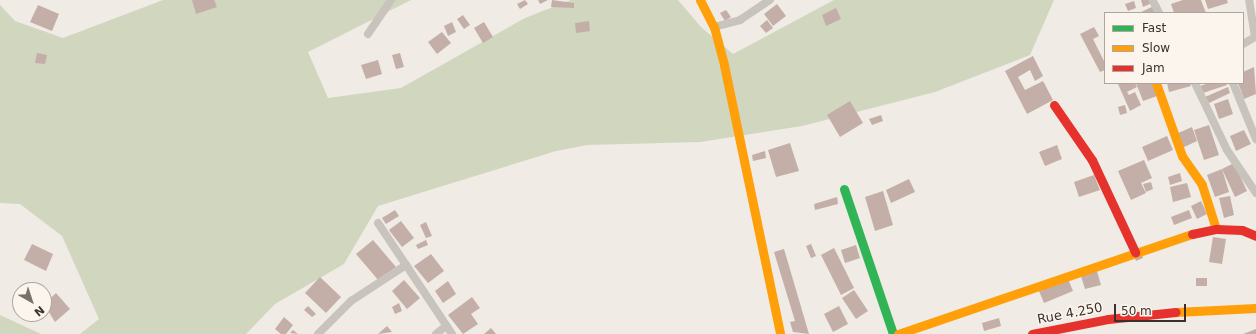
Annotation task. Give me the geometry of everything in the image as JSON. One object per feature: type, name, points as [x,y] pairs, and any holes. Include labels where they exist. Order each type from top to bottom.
[{"type":"street","points":[[368,34],[391,0]]},
{"type":"street","points":[[700,0],[714,27],[780,334]]},
{"type":"street","points":[[714,27],[740,20],[770,0]]},
{"type":"street","points":[[1244,43],[1255,37],[1249,0]]},
{"type":"street","points":[[1153,2],[1158,12]]},
{"type":"street","points":[[1156,84],[1182,156],[1202,185],[1216,229]]},
{"type":"street","points":[[1195,84],[1227,150],[1256,193]]},
{"type":"street","points":[[1233,84],[1256,139]]},
{"type":"street","points":[[1054,105],[1092,160],[1135,252]]},
{"type":"street","points":[[844,189],[892,334]]},
{"type":"street","points":[[378,224],[452,334]]},
{"type":"street","points":[[898,334],[1175,237],[1216,229],[1242,230],[1256,236]]},
{"type":"street","points":[[318,334],[351,301],[406,265]]},
{"type":"street","name":"Rue 4.250","points":[[1032,334],[1116,318],[1256,308]]},
{"type":"street","points":[[436,334],[446,326]]},
{"type":"green space","points":[[163,0],[411,0],[308,52],[328,98],[401,88],[525,18],[571,0],[678,0],[701,27],[733,54],[834,0],[1054,0],[1030,55],[935,92],[802,126],[700,142],[587,145],[556,151],[378,206],[344,264],[275,304],[246,334],[80,334],[99,319],[62,236],[20,204],[0,203],[0,5],[15,21],[63,38]]},
{"type":"green space","points":[[0,315],[12,321],[12,322],[41,334],[0,334]]},
{"type":"building","points":[[192,0],[214,0],[217,7],[196,14]]},
{"type":"building","points":[[525,0],[528,4],[520,9],[517,4]]},
{"type":"building","points":[[538,0],[548,0],[540,4]]},
{"type":"building","points":[[552,0],[574,3],[574,8],[551,7]]},
{"type":"building","points":[[1141,0],[1151,0],[1152,3],[1143,7]]},
{"type":"building","points":[[1183,0],[1201,0],[1206,12],[1174,12],[1171,4]]},
{"type":"building","points":[[1205,0],[1227,0],[1228,3],[1208,9]]},
{"type":"building","points":[[1134,1],[1136,8],[1128,11],[1125,4]]},
{"type":"building","points":[[777,4],[786,16],[773,26],[764,14]]},
{"type":"building","points":[[38,5],[59,14],[52,31],[30,22]]},
{"type":"building","points":[[1154,6],[1157,12],[1141,12]]},
{"type":"building","points":[[836,8],[841,19],[826,26],[822,15]]},
{"type":"building","points":[[726,10],[731,17],[725,21],[720,13]]},
{"type":"building","points":[[463,15],[470,25],[464,29],[457,19]]},
{"type":"building","points":[[767,20],[773,28],[766,33],[760,26]]},
{"type":"building","points":[[589,21],[590,31],[576,33],[575,23]]},
{"type":"building","points":[[452,22],[456,32],[448,36],[444,26]]},
{"type":"building","points":[[484,22],[493,37],[483,43],[474,28]]},
{"type":"building","points":[[1094,27],[1099,36],[1093,39],[1104,61],[1104,70],[1100,72],[1080,34]]},
{"type":"building","points":[[442,32],[451,43],[437,54],[428,42]]},
{"type":"building","points":[[37,53],[47,55],[45,64],[35,63]]},
{"type":"building","points":[[400,53],[404,67],[396,69],[392,55]]},
{"type":"building","points":[[1033,56],[1043,76],[1035,81],[1030,70],[1018,77],[1025,90],[1043,81],[1053,100],[1027,114],[1005,71]]},
{"type":"building","points":[[378,60],[382,74],[366,79],[361,65]]},
{"type":"building","points":[[1254,67],[1256,94],[1244,99],[1238,84],[1244,84],[1244,72]]},
{"type":"building","points":[[1118,84],[1136,84],[1137,87],[1127,92],[1129,95],[1135,92],[1141,105],[1130,111]]},
{"type":"building","points":[[1136,84],[1153,84],[1157,96],[1143,101]]},
{"type":"building","points":[[1167,84],[1190,84],[1191,86],[1169,92]]},
{"type":"building","points":[[1206,84],[1227,85],[1203,93],[1200,86]]},
{"type":"building","points":[[1228,87],[1230,93],[1209,103],[1205,97]]},
{"type":"building","points":[[1228,99],[1233,114],[1219,119],[1214,104]]},
{"type":"building","points":[[850,101],[863,123],[840,137],[827,115]]},
{"type":"building","points":[[1125,105],[1127,113],[1120,115],[1118,107]]},
{"type":"building","points":[[881,115],[883,121],[872,125],[869,119]]},
{"type":"building","points":[[1209,125],[1219,155],[1204,160],[1194,130]]},
{"type":"building","points":[[1192,127],[1197,141],[1182,148],[1176,134]]},
{"type":"building","points":[[1244,130],[1251,144],[1236,151],[1230,136]]},
{"type":"building","points":[[1167,136],[1173,150],[1148,161],[1142,147]]},
{"type":"building","points":[[790,143],[799,171],[776,177],[768,150]]},
{"type":"building","points":[[1057,145],[1062,159],[1045,166],[1039,152]]},
{"type":"building","points":[[765,151],[766,158],[753,161],[752,155]]},
{"type":"building","points":[[1144,160],[1152,178],[1141,183],[1146,193],[1131,200],[1118,171]]},
{"type":"building","points":[[1234,163],[1247,191],[1235,197],[1222,169]]},
{"type":"building","points":[[1222,169],[1229,192],[1215,197],[1207,175]]},
{"type":"building","points":[[1180,173],[1182,181],[1170,185],[1168,177]]},
{"type":"building","points":[[1094,175],[1100,190],[1079,197],[1074,182]]},
{"type":"building","points":[[909,179],[915,192],[891,203],[886,190]]},
{"type":"building","points":[[1151,182],[1153,189],[1146,192],[1143,184]]},
{"type":"building","points":[[1187,183],[1191,197],[1173,202],[1170,187]]},
{"type":"building","points":[[883,191],[893,225],[875,231],[865,197]]},
{"type":"building","points":[[1230,196],[1234,215],[1224,218],[1219,198]]},
{"type":"building","points":[[837,197],[838,204],[815,210],[814,204]]},
{"type":"building","points":[[1201,201],[1207,214],[1197,219],[1191,206]]},
{"type":"building","points":[[395,210],[399,216],[386,224],[382,218]]},
{"type":"building","points":[[1189,210],[1192,218],[1174,225],[1171,217]]},
{"type":"building","points":[[401,221],[414,238],[402,247],[389,230]]},
{"type":"building","points":[[426,222],[432,236],[426,238],[420,225]]},
{"type":"building","points":[[1213,237],[1226,239],[1222,264],[1209,262]]},
{"type":"building","points":[[373,240],[396,267],[379,281],[356,254]]},
{"type":"building","points":[[426,240],[428,245],[418,249],[416,245]]},
{"type":"building","points":[[32,244],[53,254],[46,271],[24,260]]},
{"type":"building","points":[[811,244],[816,256],[811,258],[806,246]]},
{"type":"building","points":[[856,245],[860,258],[845,263],[841,250]]},
{"type":"building","points":[[834,248],[854,288],[841,295],[821,255]]},
{"type":"building","points":[[784,249],[809,334],[793,332],[790,322],[795,321],[774,252]]},
{"type":"building","points":[[431,254],[444,271],[428,283],[414,266]]},
{"type":"building","points":[[1142,254],[1143,258],[1136,261],[1134,256]]},
{"type":"building","points":[[1096,268],[1101,285],[1085,289],[1080,273]]},
{"type":"building","points":[[320,277],[341,297],[326,313],[305,293]]},
{"type":"building","points":[[1196,278],[1207,278],[1207,286],[1196,286]]},
{"type":"building","points":[[1068,279],[1073,291],[1044,303],[1039,291]]},
{"type":"building","points":[[404,280],[420,298],[407,309],[392,291]]},
{"type":"building","points":[[448,281],[456,294],[443,303],[435,291]]},
{"type":"building","points":[[854,290],[868,311],[856,319],[842,298]]},
{"type":"building","points":[[56,293],[70,309],[55,322],[52,317],[52,297]]},
{"type":"building","points":[[472,297],[480,308],[471,314],[478,324],[463,334],[448,315]]},
{"type":"building","points":[[399,303],[402,311],[395,314],[392,307]]},
{"type":"building","points":[[308,306],[316,314],[312,317],[304,310]]},
{"type":"building","points":[[839,306],[848,324],[833,332],[824,314]]},
{"type":"building","points":[[284,317],[293,325],[286,334],[281,334],[275,329]]},
{"type":"building","points":[[999,318],[1001,326],[984,331],[982,323]]},
{"type":"building","points":[[387,326],[392,332],[378,334]]},
{"type":"building","points":[[491,328],[496,334],[484,334]]},
{"type":"building","points":[[1256,329],[1256,334],[1243,334]]},
{"type":"building","points":[[293,330],[298,334],[290,333]]},
{"type":"traffic: fast","points":[[844,189],[893,334]]},
{"type":"traffic: slow","points":[[700,0],[714,27],[724,65],[780,334]]},
{"type":"traffic: slow","points":[[1156,84],[1182,156],[1202,185],[1216,229]]},
{"type":"traffic: slow","points":[[898,334],[1192,234]]},
{"type":"traffic: slow","points":[[1176,312],[1256,308]]},
{"type":"traffic: jam","points":[[1054,105],[1092,160],[1135,252]]},
{"type":"traffic: jam","points":[[1192,234],[1216,229],[1242,230],[1256,236]]},
{"type":"traffic: jam","points":[[1032,334],[1108,319],[1176,312]]}]
